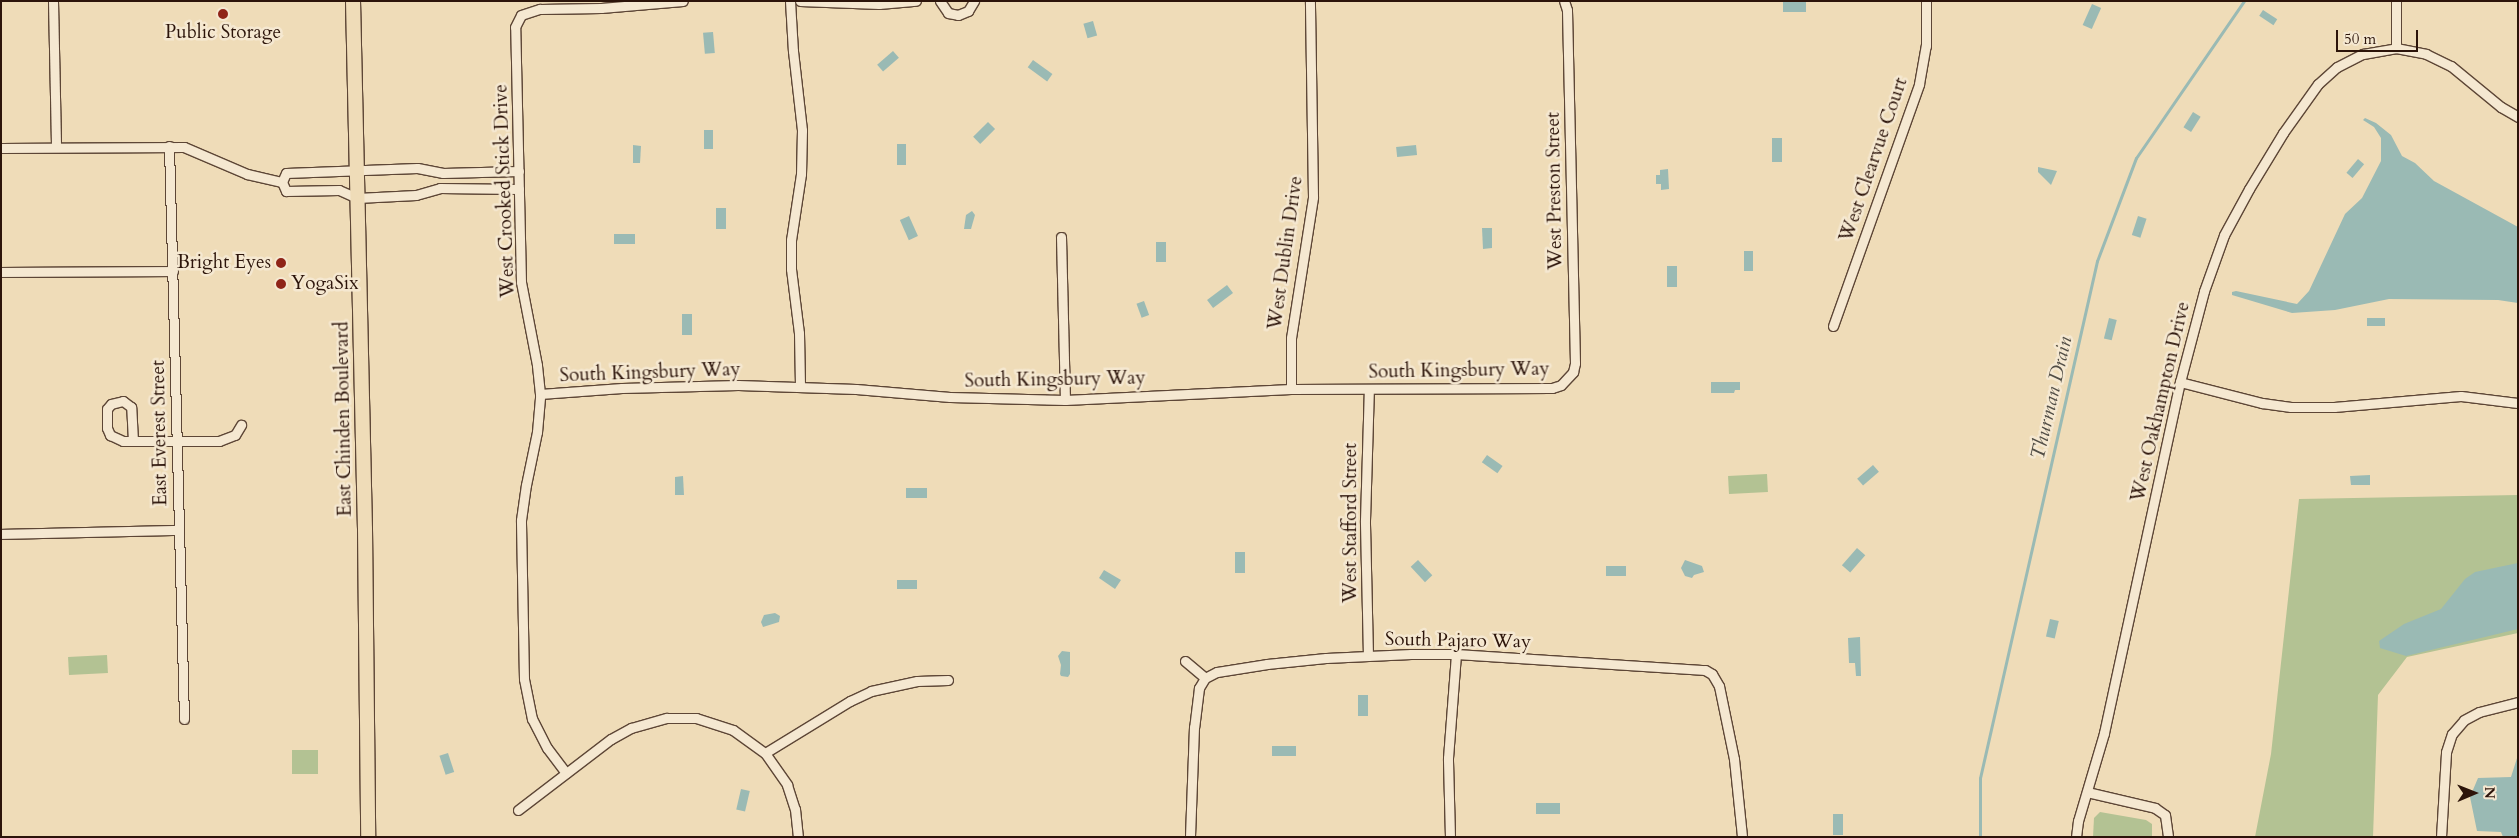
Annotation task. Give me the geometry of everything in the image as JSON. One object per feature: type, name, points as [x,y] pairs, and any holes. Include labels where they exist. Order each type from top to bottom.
[{"type":"main road","name":"East Chinden Boulevard","points":[[353,1],[366,529],[368,837]]},
{"type":"street","points":[[53,1],[56,147]]},
{"type":"street","points":[[676,1],[682,1]]},
{"type":"street","name":"West Crooked Stick Drive","points":[[566,773],[547,748],[532,719],[524,679],[521,520],[537,432],[540,394],[536,356],[522,288],[515,27],[521,15],[540,9],[601,8],[676,1]]},
{"type":"street","points":[[790,1],[793,51],[802,130],[801,174],[792,240],[791,269],[799,333],[800,386]]},
{"type":"street","points":[[800,1],[879,4],[916,1]]},
{"type":"street","points":[[940,1],[948,13],[958,16],[968,11],[974,1]]},
{"type":"street","name":"West Dublin Drive","points":[[1291,389],[1291,338],[1313,197],[1310,1]]},
{"type":"street","name":"West Preston Street","points":[[1564,1],[1567,10],[1575,363],[1573,372],[1567,378]]},
{"type":"street","name":"West Clearvue Court","points":[[1833,326],[1919,84],[1926,46],[1926,1]]},
{"type":"street","points":[[2396,1],[2396,48],[2426,54],[2451,66],[2501,108],[2518,118]]},
{"type":"street","name":"West Oakhampton Drive","points":[[2076,837],[2104,733],[2180,382],[2204,291],[2224,235],[2283,133],[2318,84],[2337,67],[2363,54],[2396,48]]},
{"type":"street","name":"East Everest Street","points":[[169,146],[184,719]]},
{"type":"street","points":[[1,148],[184,147],[247,174],[282,182]]},
{"type":"street","points":[[519,172],[443,173],[417,168],[356,172],[286,173],[282,182],[286,191],[339,190],[357,198],[416,195],[440,188],[519,189]]},
{"type":"street","points":[[1061,236],[1065,400]]},
{"type":"street","points":[[1,272],[173,271]]},
{"type":"street","name":"South Kingsbury Way","points":[[540,394],[622,388],[800,386],[950,397],[1065,400],[1291,389],[1552,388],[1561,385],[1567,378]]},
{"type":"street","points":[[2180,382],[2262,403],[2291,407],[2334,407],[2461,396],[2518,402]]},
{"type":"street","name":"West Stafford Street","points":[[1368,656],[1365,520],[1369,389]]},
{"type":"street","points":[[133,441],[131,407],[123,401],[111,404],[107,409],[106,421],[110,435],[116,439],[133,441],[219,441],[235,435],[241,425]]},
{"type":"street","points":[[1,534],[179,530]]},
{"type":"street","points":[[1450,837],[1448,758],[1456,654]]},
{"type":"street","name":"South Pajaro Way","points":[[1205,678],[1217,672],[1267,664],[1368,656],[1456,654],[1698,669],[1712,674],[1719,686],[1734,759],[1742,837]]},
{"type":"street","points":[[1184,661],[1205,678],[1199,688],[1194,727],[1190,837]]},
{"type":"street","points":[[765,753],[850,701],[871,691],[917,681],[948,680]]},
{"type":"street","points":[[2441,837],[2446,752],[2452,734],[2464,720],[2478,712],[2518,702]]},
{"type":"street","points":[[518,810],[611,739],[631,728],[667,718],[696,718],[720,724],[754,743],[765,753],[787,785],[795,809],[798,837]]},
{"type":"street","points":[[2087,792],[2155,808],[2165,815],[2168,837]]},
{"type":"green space","points":[[1767,474],[1768,492],[1729,494],[1728,476]]},
{"type":"green space","points":[[2518,495],[2518,633],[2407,657],[2378,695],[2373,837],[2255,837],[2271,754],[2299,499]]},
{"type":"green space","points":[[107,655],[108,673],[69,675],[68,657]]},
{"type":"green space","points":[[292,750],[318,750],[318,774],[292,774]]},
{"type":"green space","points":[[2100,812],[2146,820],[2152,824],[2152,837],[2093,837],[2094,818]]},
{"type":"water","points":[[1783,2],[1806,2],[1806,12],[1783,12]]},
{"type":"water","points":[[2092,4],[2101,8],[2092,29],[2083,25]]},
{"type":"water","points":[[2263,10],[2277,19],[2273,25],[2259,16]]},
{"type":"water","points":[[1093,21],[1097,35],[1088,38],[1083,24]]},
{"type":"water","points":[[713,32],[715,53],[705,54],[703,33]]},
{"type":"water","points":[[893,51],[899,58],[883,72],[877,65]]},
{"type":"water","points":[[1033,60],[1052,74],[1047,81],[1028,67]]},
{"type":"water","points":[[2193,112],[2201,117],[2191,132],[2183,127]]},
{"type":"water","points":[[2365,118],[2376,123],[2391,135],[2402,156],[2415,163],[2434,181],[2518,227],[2518,303],[2498,300],[2389,299],[2335,310],[2292,313],[2232,295],[2232,292],[2236,291],[2297,304],[2309,291],[2345,214],[2362,198],[2381,161],[2381,138],[2374,127],[2363,120]]},
{"type":"water","points":[[988,122],[995,129],[980,144],[973,137]]},
{"type":"water","points":[[704,130],[713,130],[713,149],[704,149]]},
{"type":"water","points":[[1772,138],[1782,138],[1782,162],[1772,162]]},
{"type":"water","points":[[897,144],[906,144],[906,165],[897,165]]},
{"type":"water","points":[[633,145],[641,146],[640,163],[633,163]]},
{"type":"water","points":[[1416,145],[1417,155],[1397,157],[1396,147]]},
{"type":"water","points":[[2358,159],[2364,164],[2353,178],[2346,173]]},
{"type":"water","points":[[2038,167],[2057,171],[2051,185],[2038,172]]},
{"type":"water","points":[[1668,169],[1669,189],[1661,190],[1661,184],[1656,184],[1656,175],[1660,175],[1660,170]]},
{"type":"water","points":[[716,208],[726,208],[726,229],[716,229]]},
{"type":"water","points":[[972,211],[975,215],[971,229],[964,229],[966,215]]},
{"type":"water","points":[[909,216],[918,236],[909,240],[900,220]]},
{"type":"water","points":[[2138,216],[2147,219],[2140,238],[2132,235]]},
{"type":"water","points":[[1482,228],[1492,228],[1492,248],[1483,249]]},
{"type":"water","points":[[614,234],[635,234],[635,244],[614,244]]},
{"type":"water","points":[[1156,242],[1166,242],[1166,262],[1156,262]]},
{"type":"water","points":[[1744,251],[1753,251],[1753,271],[1744,271]]},
{"type":"water","points":[[1667,266],[1677,266],[1677,287],[1667,287]]},
{"type":"water","points":[[1227,285],[1233,293],[1213,308],[1207,300]]},
{"type":"water","points":[[1144,301],[1149,315],[1142,318],[1136,304]]},
{"type":"water","points":[[682,314],[692,314],[692,335],[682,335]]},
{"type":"water","points":[[2109,318],[2117,320],[2112,340],[2104,338]]},
{"type":"water","points":[[2367,318],[2385,318],[2385,326],[2367,326]]},
{"type":"water","points":[[1711,382],[1740,382],[1740,390],[1735,390],[1734,393],[1711,393]]},
{"type":"water","points":[[1487,455],[1503,466],[1497,473],[1482,462]]},
{"type":"water","points":[[1873,465],[1879,472],[1863,486],[1857,479]]},
{"type":"water","points":[[2370,475],[2370,485],[2351,485],[2350,476]]},
{"type":"water","points":[[683,476],[684,495],[675,495],[675,477]]},
{"type":"water","points":[[906,488],[927,488],[927,498],[906,498]]},
{"type":"water","points":[[1857,548],[1865,555],[1850,573],[1842,565]]},
{"type":"water","points":[[1235,552],[1245,552],[1245,573],[1235,573]]},
{"type":"water","points":[[1418,560],[1432,575],[1425,582],[1411,567]]},
{"type":"water","points":[[1685,560],[1702,566],[1704,572],[1694,575],[1692,578],[1685,576],[1681,568]]},
{"type":"water","points":[[2518,563],[2518,629],[2406,656],[2380,648],[2379,641],[2404,624],[2441,609],[2465,579],[2475,572]]},
{"type":"water","points":[[1606,566],[1626,566],[1626,576],[1606,576]]},
{"type":"water","points":[[1104,570],[1121,580],[1115,589],[1099,578]]},
{"type":"water","points":[[897,580],[917,580],[917,589],[897,589]]},
{"type":"water","points":[[775,613],[780,616],[779,622],[763,627],[761,622],[764,615]]},
{"type":"water","points":[[2050,619],[2059,621],[2055,639],[2046,637]]},
{"type":"water","points":[[1860,637],[1861,676],[1856,676],[1855,663],[1849,663],[1848,638]]},
{"type":"water","points":[[1062,651],[1070,652],[1070,674],[1068,677],[1061,676],[1060,674],[1061,665],[1058,656]]},
{"type":"water","points":[[1358,695],[1368,695],[1368,716],[1358,716]]},
{"type":"water","points":[[1272,746],[1296,746],[1296,756],[1272,756]]},
{"type":"water","points":[[448,753],[454,772],[446,775],[439,756]]},
{"type":"water","points":[[2518,755],[2518,837],[2503,837],[2501,832],[2477,831],[2470,797],[2478,778],[2511,777]]},
{"type":"water","points":[[741,789],[750,791],[745,811],[736,809]]},
{"type":"water","points":[[1536,803],[1560,803],[1560,814],[1536,814]]},
{"type":"water","points":[[1833,814],[1843,814],[1843,835],[1833,835]]},
{"type":"waterway","name":"Thurman Drain","points":[[1980,837],[1980,778],[2097,261],[2136,158],[2244,1]]},
{"type":"place","name":"Public Storage","points":[[223,14]]},
{"type":"place","name":"Bright Eyes","points":[[281,263]]},
{"type":"place","name":"YogaSix","points":[[281,284]]}]
